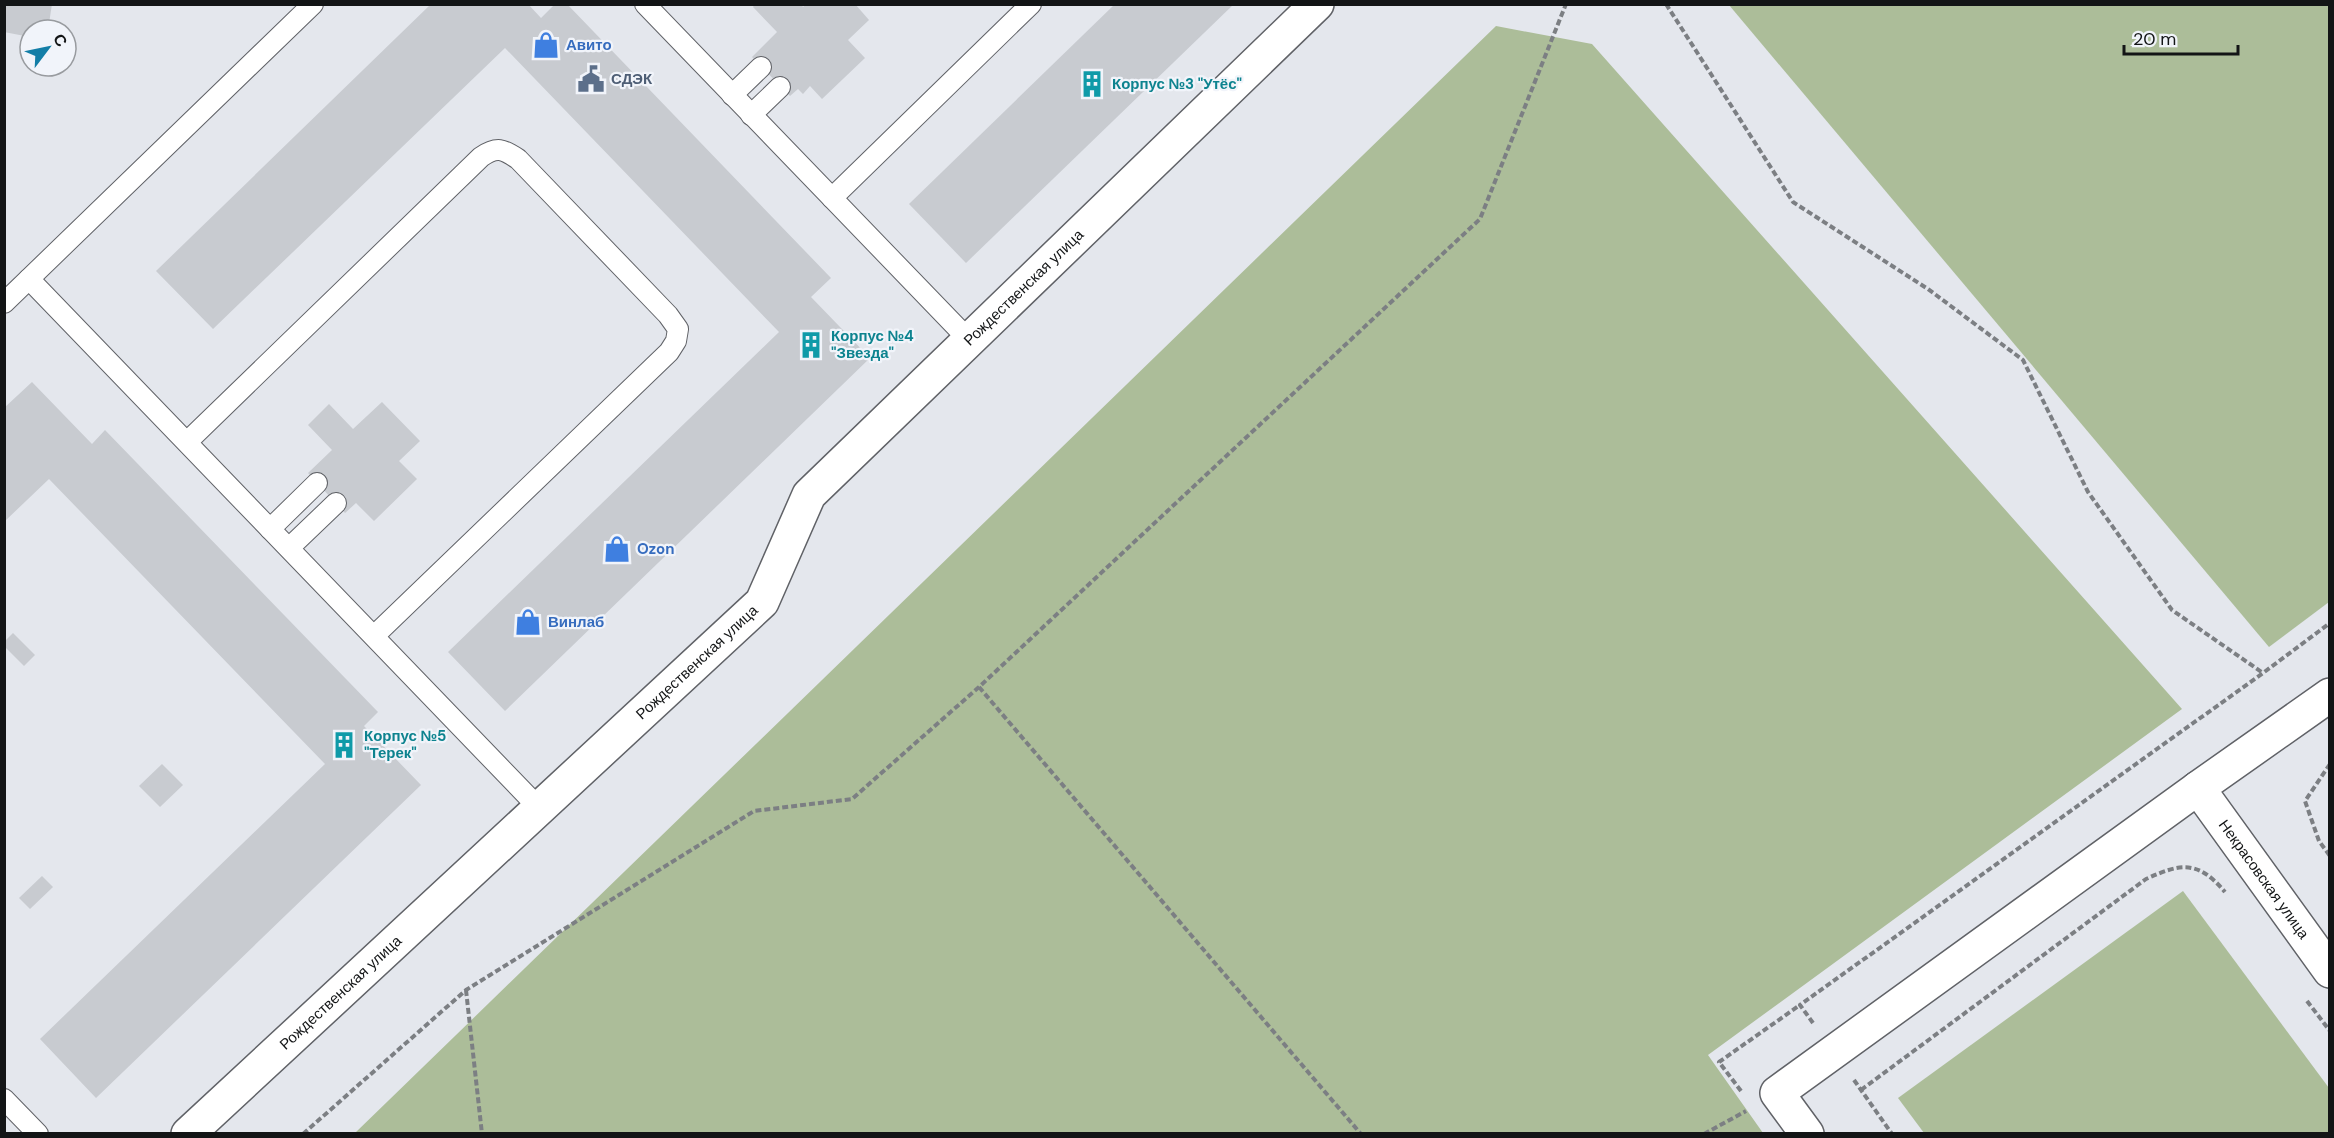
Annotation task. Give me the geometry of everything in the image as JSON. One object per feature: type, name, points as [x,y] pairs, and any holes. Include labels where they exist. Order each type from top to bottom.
[{"type":"street","name":"Рождественская улица","points":[[188,1134],[762,602],[809,495],[1317,4]]},
{"type":"street","points":[[1807,1134],[1778,1093],[2330,695]]},
{"type":"street","name":"Некрасовская улица","points":[[2198,788],[2330,971]]},
{"type":"lane","points":[[4,303],[313,4]]},
{"type":"lane","points":[[832,198],[1032,4]]},
{"type":"lane","points":[[650,6],[732,95],[969,340]]},
{"type":"lane","points":[[732,95],[761,67]]},
{"type":"lane","points":[[752,115],[780,87]]},
{"type":"lane","points":[[187,442],[492,150],[504,149],[518,159],[668,315],[678,329],[676,340],[669,352],[374,636]]},
{"type":"lane","points":[[30,279],[539,808]]},
{"type":"lane","points":[[270,529],[317,483]]},
{"type":"lane","points":[[289,548],[336,502]]},
{"type":"lane","points":[[4,1099],[38,1134]]},
{"type":"path","points":[[303,1134],[466,990],[754,812],[852,799],[979,687],[1480,219],[1566,4]]},
{"type":"path","points":[[1666,4],[1793,202],[1928,289],[2023,360],[2088,492],[2172,610],[2263,673]]},
{"type":"path","points":[[1892,1134],[1800,1005],[2330,623]]},
{"type":"path","points":[[979,687],[1361,1134]]},
{"type":"path","points":[[2330,764],[2305,801],[2319,841],[2330,855]]},
{"type":"path","points":[[1861,1090],[2146,879],[2172,867],[2185,866],[2212,877],[2226,893]]},
{"type":"path","points":[[466,990],[482,1134]]},
{"type":"path","points":[[1704,1134],[1778,1093]]},
{"type":"green space","points":[[1729,5],[2329,5],[2329,602],[2269,647]]},
{"type":"green space","points":[[1496,26],[1592,44],[2182,709],[1708,1055],[1763,1133],[355,1133]]},
{"type":"green space","points":[[2183,891],[2329,1088],[2329,1133],[1924,1133],[1898,1098]]},
{"type":"building","points":[[4,4],[52,4],[50,18],[18,18],[18,35],[4,32]]},
{"type":"building","name":"Корпус №4 \"Звезда\"","points":[[431,4],[528,4],[541,18],[555,4],[567,4],[831,278],[811,297],[870,358],[505,711],[448,652],[779,332],[505,48],[213,329],[156,271]]},
{"type":"building","points":[[755,4],[801,4],[803,7],[806,4],[855,4],[869,20],[848,40],[865,58],[822,99],[810,86],[803,94],[798,89],[790,96],[752,57],[777,32],[753,7]]},
{"type":"building","name":"Корпус №3 \"Утёс\"","points":[[1115,4],[1234,4],[966,263],[909,204]]},
{"type":"building","name":"Корпус №5 \"Терек\"","points":[[32,382],[92,444],[105,430],[378,712],[364,726],[421,785],[96,1098],[40,1039],[325,764],[49,479],[4,522],[4,408]]},
{"type":"building","points":[[382,402],[420,441],[399,461],[417,479],[374,521],[356,503],[345,513],[308,473],[332,450],[308,425],[329,404],[353,429]]},
{"type":"building","points":[[13,633],[35,655],[24,666],[4,646],[4,642]]},
{"type":"building","points":[[162,764],[183,785],[160,807],[139,786]]},
{"type":"building","points":[[42,876],[53,887],[30,909],[19,898]]},
{"type":"place","name":"Авито","points":[[546,45]]},
{"type":"place","name":"СДЭК","points":[[591,79]]},
{"type":"place","name":"Корпус №3 \"Утёс\"","points":[[1092,84]]},
{"type":"place","name":"Корпус №4 \"Звезда\"","points":[[811,345]]},
{"type":"place","name":"Ozon","points":[[617,549]]},
{"type":"place","name":"Винлаб","points":[[528,622]]},
{"type":"place","name":"Корпус №5 \"Терек\"","points":[[344,745]]}]
